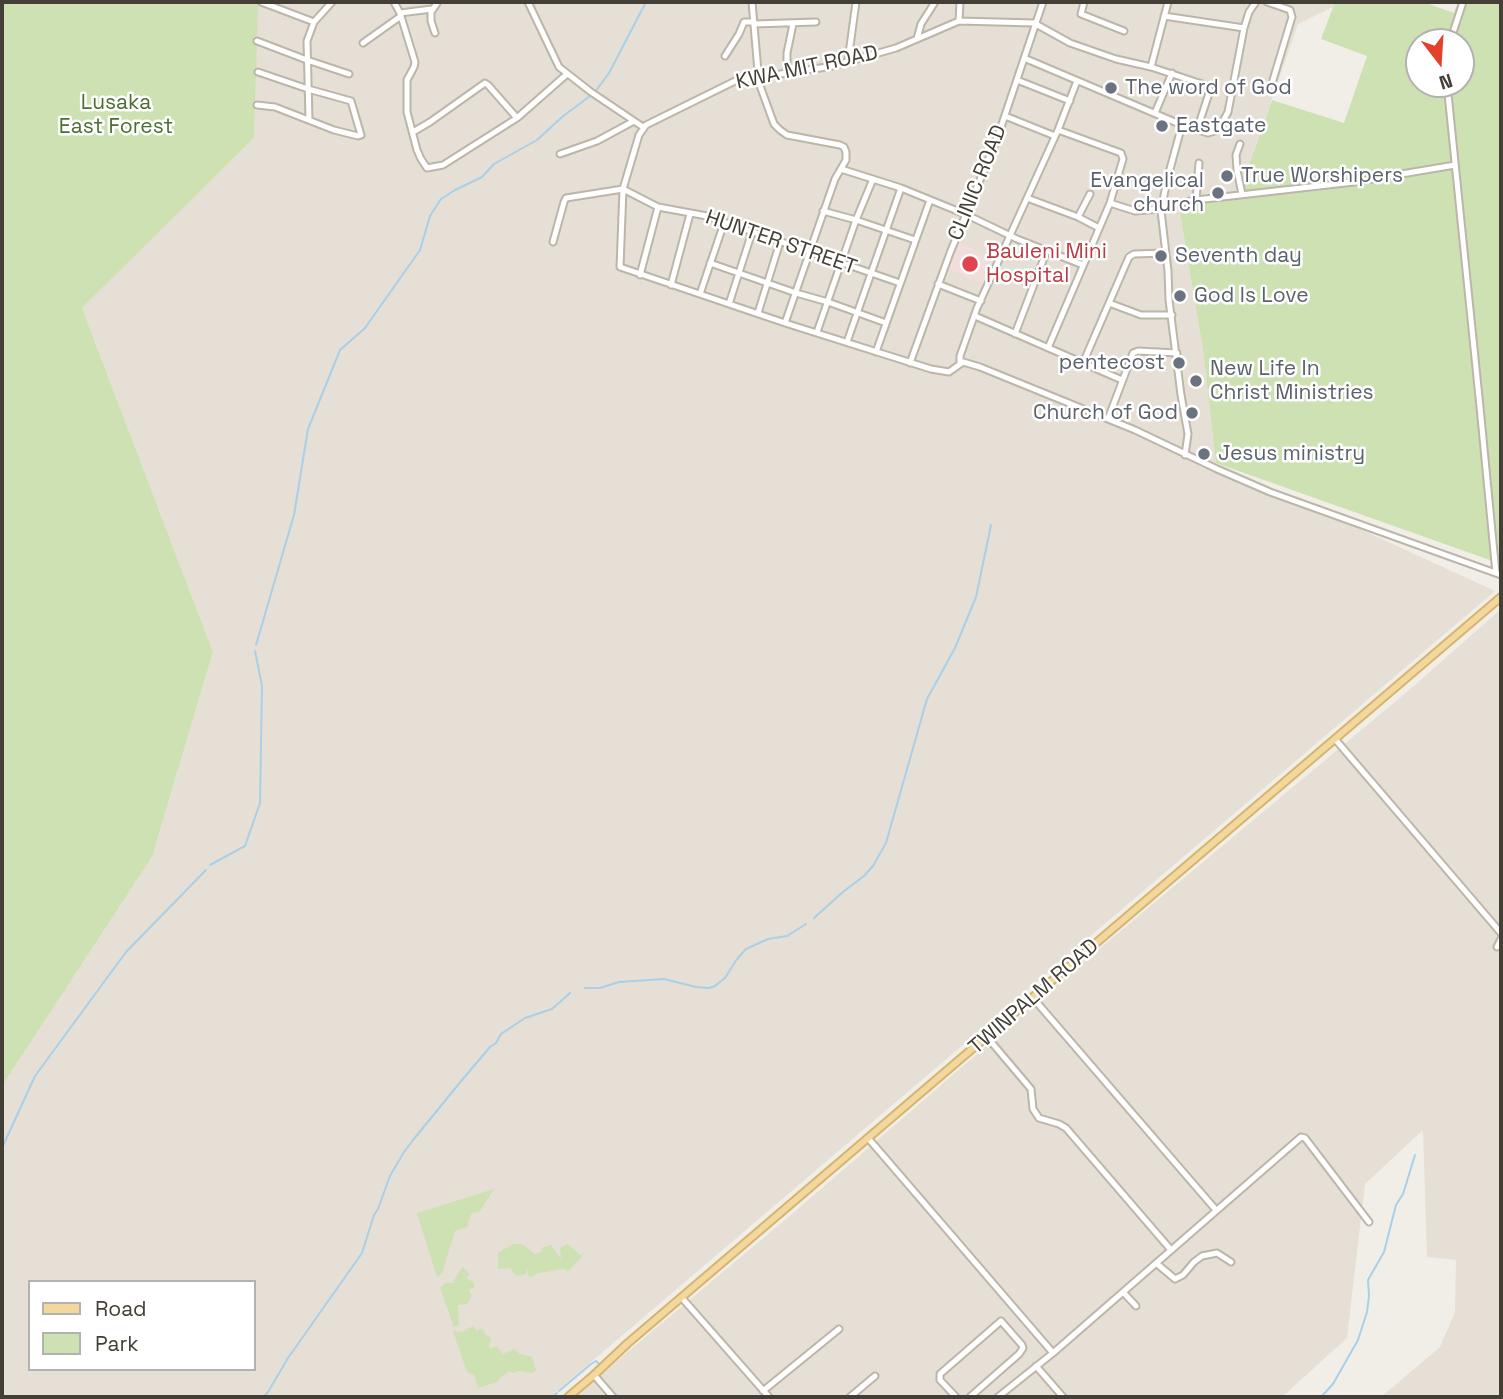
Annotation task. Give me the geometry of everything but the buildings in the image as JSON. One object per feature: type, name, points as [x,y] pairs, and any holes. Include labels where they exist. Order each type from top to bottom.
[{"type":"main road","name":"TWINPALM ROAD","points":[[568,1397],[1501,597]]},
{"type":"street","points":[[261,2],[314,22]]},
{"type":"street","points":[[309,120],[307,41],[314,22],[332,2]]},
{"type":"street","points":[[394,2],[401,15],[415,62],[408,80],[406,109],[417,150],[424,166],[428,168],[443,165],[517,118],[567,74]]},
{"type":"street","points":[[435,33],[430,16],[438,2]]},
{"type":"street","points":[[528,2],[556,63],[567,74],[643,127],[622,189],[620,267],[910,363],[945,372],[963,362],[980,367],[1135,430],[1185,455],[1296,502],[1499,574],[1448,98]]},
{"type":"street","points":[[752,2],[759,77],[777,128],[787,135],[846,149],[845,163],[836,175],[785,323]]},
{"type":"street","points":[[848,61],[856,2]]},
{"type":"street","points":[[916,39],[934,2]]},
{"type":"street","points":[[959,22],[960,2]]},
{"type":"street","name":"CLINIC ROAD","points":[[910,363],[937,284],[990,157],[1043,2]]},
{"type":"street","points":[[1084,2],[1081,14],[1124,31]]},
{"type":"street","points":[[1151,67],[1168,2]]},
{"type":"street","points":[[1024,58],[1182,125],[1208,133],[1215,131],[1225,120],[1231,102],[1244,28],[1249,12],[1256,2]]},
{"type":"street","points":[[1267,2],[1290,10],[1292,17],[1273,80]]},
{"type":"street","points":[[1455,28],[1464,2]]},
{"type":"street","points":[[363,43],[401,15],[432,9]]},
{"type":"street","points":[[1164,16],[1244,28]]},
{"type":"street","points":[[725,55],[745,22],[816,22]]},
{"type":"street","name":"KWA MIT ROAD","points":[[643,127],[742,79],[787,74],[848,61],[885,51],[959,22],[1034,23]]},
{"type":"street","points":[[1034,23],[1070,43],[1116,59],[1172,73],[1209,87],[1197,130]]},
{"type":"street","points":[[787,74],[786,57],[793,24]]},
{"type":"street","points":[[257,41],[349,75]]},
{"type":"street","points":[[257,105],[275,107],[334,130],[361,135],[351,101],[258,72]]},
{"type":"street","points":[[1155,113],[1172,73]]},
{"type":"street","points":[[1017,80],[1070,101]]},
{"type":"street","points":[[960,363],[960,356],[981,301],[1057,133],[1077,81]]},
{"type":"street","points":[[413,132],[485,83],[517,118]]},
{"type":"street","points":[[1004,116],[1122,155],[1123,161],[1110,203],[1048,348]]},
{"type":"street","points":[[560,154],[597,141],[634,121]]},
{"type":"street","points":[[1182,125],[1161,208],[1181,395],[1188,434],[1185,455]]},
{"type":"street","points":[[1240,144],[1236,155],[1242,194]]},
{"type":"street","points":[[1196,200],[1199,163]]},
{"type":"street","points":[[1110,203],[1135,211],[1196,200],[1354,182],[1455,165]]},
{"type":"street","points":[[841,169],[901,188],[1083,265]]},
{"type":"street","points":[[817,332],[873,178]]},
{"type":"street","points":[[847,342],[901,188]]},
{"type":"street","points":[[553,242],[566,198],[622,189]]},
{"type":"street","name":"HUNTER STREET","points":[[622,189],[658,208],[707,216],[900,283]]},
{"type":"street","points":[[1078,217],[1090,194]]},
{"type":"street","points":[[1027,198],[1099,228]]},
{"type":"street","points":[[876,352],[930,200]]},
{"type":"street","points":[[640,275],[658,208]]},
{"type":"street","points":[[823,211],[915,240]]},
{"type":"street","points":[[671,285],[690,214]]},
{"type":"street","points":[[700,295],[724,223]]},
{"type":"street","points":[[729,304],[752,232]]},
{"type":"street","points":[[758,313],[780,242]]},
{"type":"street","points":[[1014,334],[1047,250]]},
{"type":"street","points":[[1083,363],[1131,255],[1166,253]]},
{"type":"street","points":[[710,263],[886,323]]},
{"type":"street","points":[[937,284],[981,301]]},
{"type":"street","points":[[1109,303],[1141,315],[1172,315]]},
{"type":"street","points":[[975,316],[1122,380]]},
{"type":"street","points":[[1108,419],[1130,357],[1135,351],[1177,353]]},
{"type":"street","points":[[1335,739],[1501,936],[1497,947]]},
{"type":"street","points":[[1033,998],[1216,1210]]},
{"type":"street","points":[[987,1037],[1031,1089],[1033,1109],[1039,1118],[1066,1128],[1171,1250]]},
{"type":"street","points":[[868,1138],[1053,1353]]},
{"type":"street","points":[[998,1397],[1053,1353],[1301,1138],[1305,1138],[1369,1222]]},
{"type":"street","points":[[1156,1263],[1175,1279],[1183,1275],[1202,1256],[1217,1253],[1231,1262]]},
{"type":"street","points":[[1123,1292],[1136,1306]]},
{"type":"street","points":[[682,1298],[769,1397]]},
{"type":"street","points":[[1012,1333],[1023,1319]]},
{"type":"street","points":[[956,1397],[940,1380],[942,1371],[1001,1321],[1023,1348],[970,1397]]},
{"type":"street","points":[[764,1391],[839,1329]]},
{"type":"street","points":[[1036,1367],[1063,1397]]},
{"type":"street","points":[[594,1375],[613,1397]]},
{"type":"street","points":[[850,1397],[875,1376]]},
{"type":"shaded area","points":[[257,2],[1335,2],[1333,7],[1298,24],[1240,190],[1178,201],[1203,350],[1216,463],[1495,591],[550,1397],[2,1397],[2,1086],[152,857],[213,652],[82,308],[254,138]]},
{"type":"shaded area","name":"Bauleni Mini Hospital","points":[[958,241],[993,260],[983,284],[946,268]]},
{"type":"shaded area","points":[[1501,609],[1501,1397],[1381,1397],[1440,1347],[1455,1312],[1456,1260],[1427,1257],[1423,1130],[1365,1184],[1347,1338],[1282,1397],[574,1397],[792,1214],[1087,959],[1408,691]]},
{"type":"green space","name":"Lusaka East Forest","points":[[2,2],[257,2],[258,5],[254,138],[82,308],[213,652],[152,857],[2,1086]]},
{"type":"green space","points":[[1335,2],[1423,2],[1454,13],[1458,2],[1501,2],[1501,564],[1216,463],[1203,350],[1178,201],[1240,190],[1272,100],[1344,123],[1367,56],[1321,39]]},
{"type":"green space","points":[[494,1189],[480,1211],[471,1214],[467,1227],[455,1231],[442,1273],[437,1277],[417,1213]]},
{"type":"green space","points":[[513,1244],[522,1244],[535,1254],[542,1252],[541,1248],[551,1245],[561,1259],[560,1248],[568,1244],[582,1257],[568,1271],[564,1269],[539,1273],[529,1278],[527,1268],[526,1274],[517,1276],[510,1268],[498,1269],[498,1253]]},
{"type":"green space","points":[[463,1267],[470,1275],[466,1278],[473,1282],[475,1287],[469,1290],[472,1296],[467,1304],[458,1305],[459,1325],[454,1327],[440,1288],[446,1283],[452,1283]]},
{"type":"green space","points":[[473,1326],[477,1331],[482,1328],[491,1338],[489,1348],[497,1347],[503,1354],[514,1349],[520,1354],[532,1357],[536,1370],[533,1373],[509,1371],[497,1382],[478,1388],[474,1375],[467,1372],[453,1331],[463,1332]]},
{"type":"waterway","points":[[595,92],[609,73],[646,2]]},
{"type":"waterway","points":[[256,645],[294,515],[308,429],[340,350],[365,328],[420,250],[430,216],[441,199],[482,177],[494,164],[537,140],[590,96]]},
{"type":"waterway","points":[[814,918],[864,876],[886,843],[927,699],[955,648],[976,597],[991,525]]},
{"type":"waterway","points":[[210,865],[245,846],[260,803],[262,686],[255,651]]},
{"type":"waterway","points":[[2,1148],[35,1076],[126,952],[206,870]]},
{"type":"waterway","points":[[585,988],[600,988],[619,982],[664,979],[709,988],[725,978],[746,949],[768,939],[787,936],[806,924]]},
{"type":"waterway","points":[[263,1397],[362,1253],[390,1176],[413,1140],[501,1034],[525,1018],[552,1009],[570,993]]},
{"type":"waterway","points":[[1321,1397],[1333,1384],[1358,1340],[1367,1312],[1368,1280],[1384,1252],[1396,1205],[1403,1194],[1415,1155]]},
{"type":"waterway","points":[[559,1391],[596,1361],[601,1366]]},
{"type":"waterway","points":[[552,1397],[557,1393]]},
{"type":"place","name":"The word of God","points":[[1111,88]]},
{"type":"place","name":"Eastgate","points":[[1162,126]]},
{"type":"place","name":"True Worshipers","points":[[1227,176]]},
{"type":"place","name":"Evangelical church","points":[[1218,193]]},
{"type":"place","name":"Seventh day","points":[[1161,256]]},
{"type":"place","name":"Bauleni Mini Hospital","points":[[970,264]]},
{"type":"place","name":"God Is Love","points":[[1180,296]]},
{"type":"place","name":"pentecost","points":[[1179,363]]},
{"type":"place","name":"New Life In Christ Ministries","points":[[1196,381]]},
{"type":"place","name":"Church of God","points":[[1192,413]]},
{"type":"place","name":"Jesus ministry","points":[[1204,454]]}]
